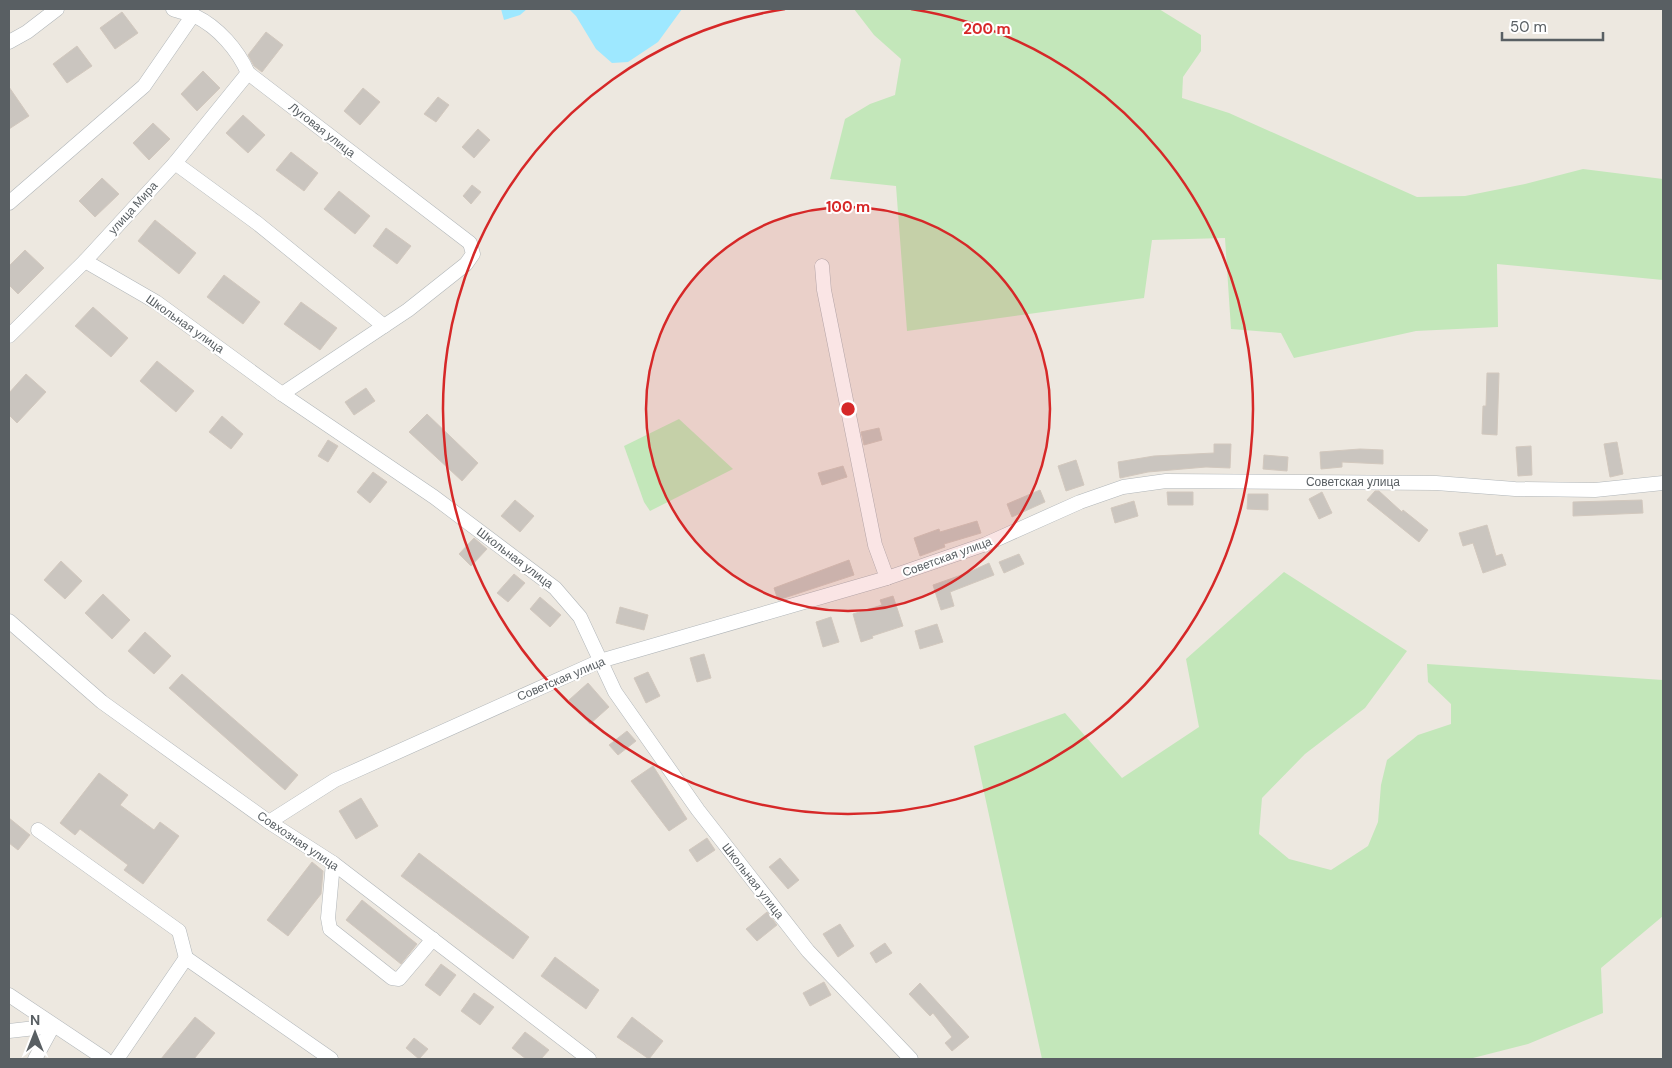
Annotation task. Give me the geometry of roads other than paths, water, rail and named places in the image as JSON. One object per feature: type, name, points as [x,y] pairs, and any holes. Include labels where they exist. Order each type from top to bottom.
[{"type":"street","points":[[9,42],[27,32],[57,9]]},
{"type":"street","name":"Луговая улица","points":[[173,9],[208,22],[240,55],[248,73],[470,243],[473,254],[466,264],[384,326]]},
{"type":"street","points":[[9,203],[144,86],[193,15]]},
{"type":"street","name":"улица Мира","points":[[9,335],[85,261],[175,163],[248,73]]},
{"type":"street","points":[[175,163],[257,223],[384,326],[282,394]]},
{"type":"street","name":"Школьная улица","points":[[85,261],[156,302],[282,394],[434,497],[555,588],[580,617],[615,692],[698,810],[802,943],[912,1059]]},
{"type":"street","points":[[822,266],[824,290],[875,545],[887,578]]},
{"type":"street","name":"Советская улица","points":[[269,822],[335,780],[600,661],[887,578],[986,544],[1080,502],[1132,486],[1166,481],[1427,483],[1515,489],[1595,490],[1663,483]]},
{"type":"street","name":"Совхозная улица","points":[[9,621],[102,702],[269,822],[333,864],[434,939],[589,1059]]},
{"type":"street","points":[[38,830],[179,931],[186,958],[331,1059]]},
{"type":"street","points":[[333,864],[328,918],[330,929],[392,978],[399,979],[434,939]]},
{"type":"street","points":[[116,1059],[186,958]]},
{"type":"street","points":[[9,995],[105,1059]]},
{"type":"street","points":[[9,1031],[53,1026]]},
{"type":"street","points":[[35,1059],[53,1026]]},
{"type":"water","points":[[501,9],[527,9],[520,15],[504,20]]},
{"type":"water","points":[[569,9],[682,9],[658,42],[628,62],[612,63],[596,49],[576,16]]}]
